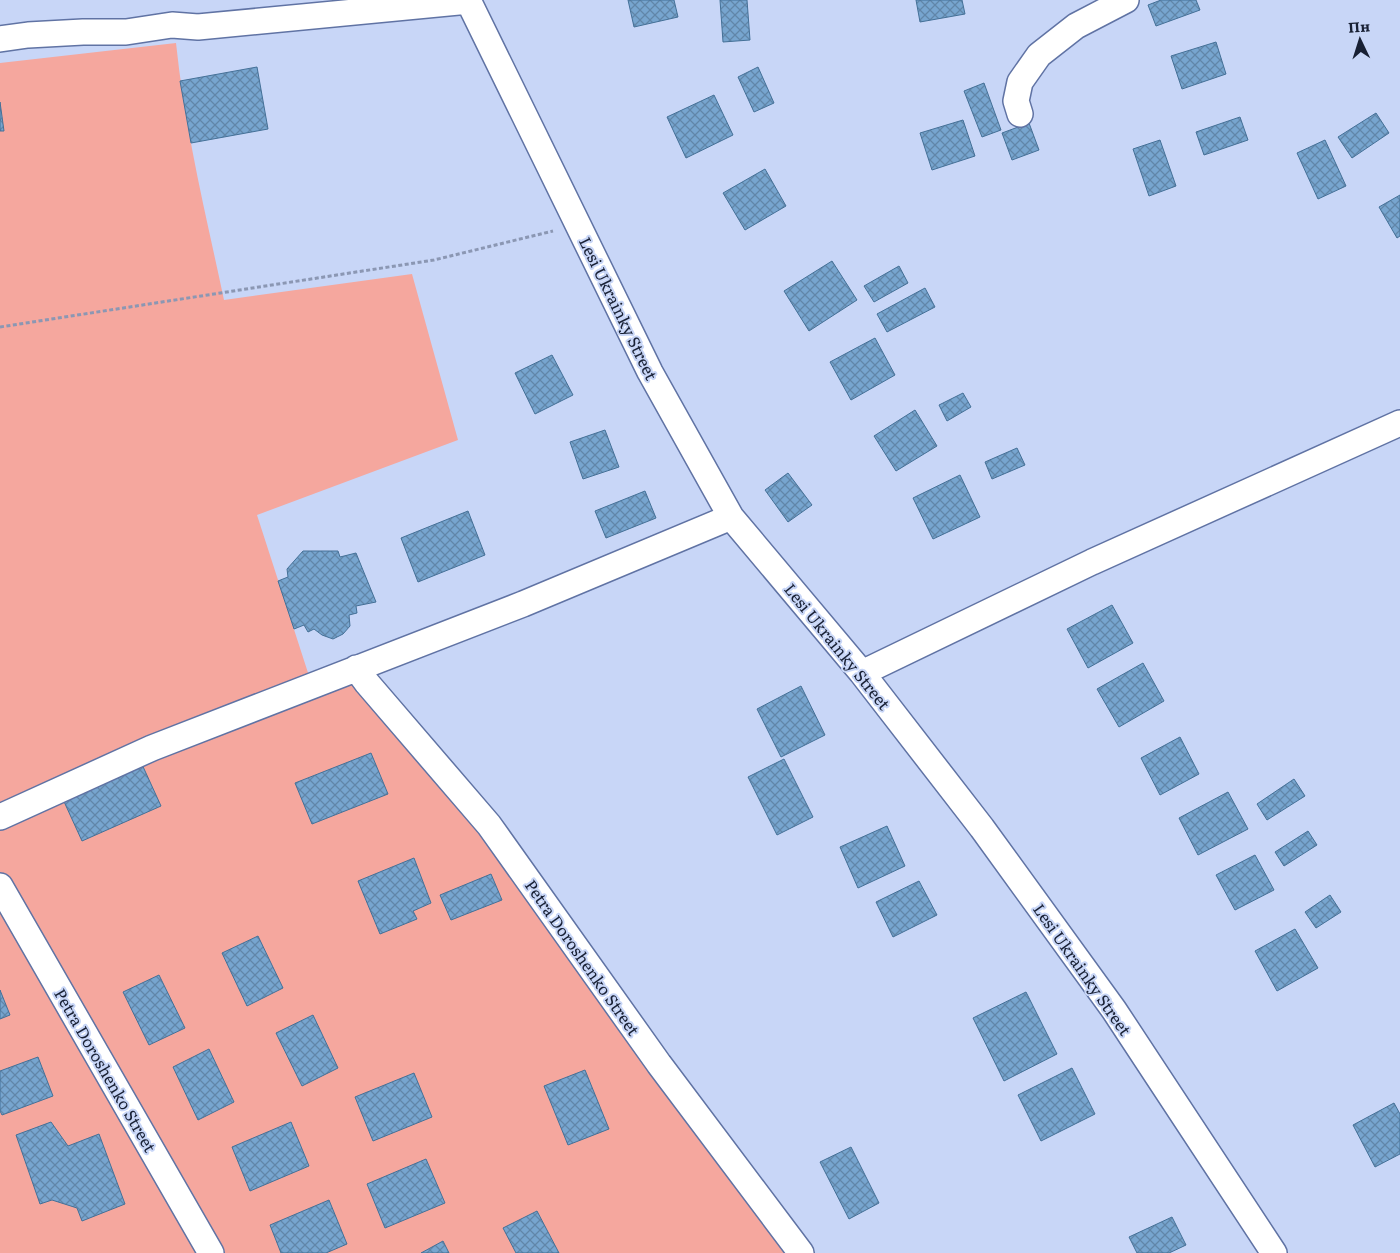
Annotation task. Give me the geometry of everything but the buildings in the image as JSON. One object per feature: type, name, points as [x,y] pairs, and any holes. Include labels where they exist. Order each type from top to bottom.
[{"type":"street","points":[[1020,114],[1016,101],[1020,82],[1040,55],[1076,26],[1126,0]]},
{"type":"street","points":[[0,39],[28,35],[126,32],[172,26],[198,27],[469,1]]},
{"type":"street","name":"Lesi Ukrainky Street","points":[[469,1],[650,372],[731,516],[862,673],[982,828],[1114,1010],[1274,1253]]},
{"type":"street","points":[[862,673],[1092,562],[1400,423]]},
{"type":"street","points":[[0,817],[152,748],[523,604],[731,516]]},
{"type":"street","name":"Petra Doroshenko Street","points":[[356,668],[489,825],[659,1064],[801,1253]]},
{"type":"street","name":"Petra Doroshenko Street","points":[[0,886],[211,1253]]},
{"type":"path","points":[[0,327],[434,260],[578,225]]},
{"type":"shaded area","points":[[176,43],[190,140],[224,300],[412,274],[458,440],[257,515],[310,679],[356,668],[801,1253],[0,1253],[0,63]]}]
